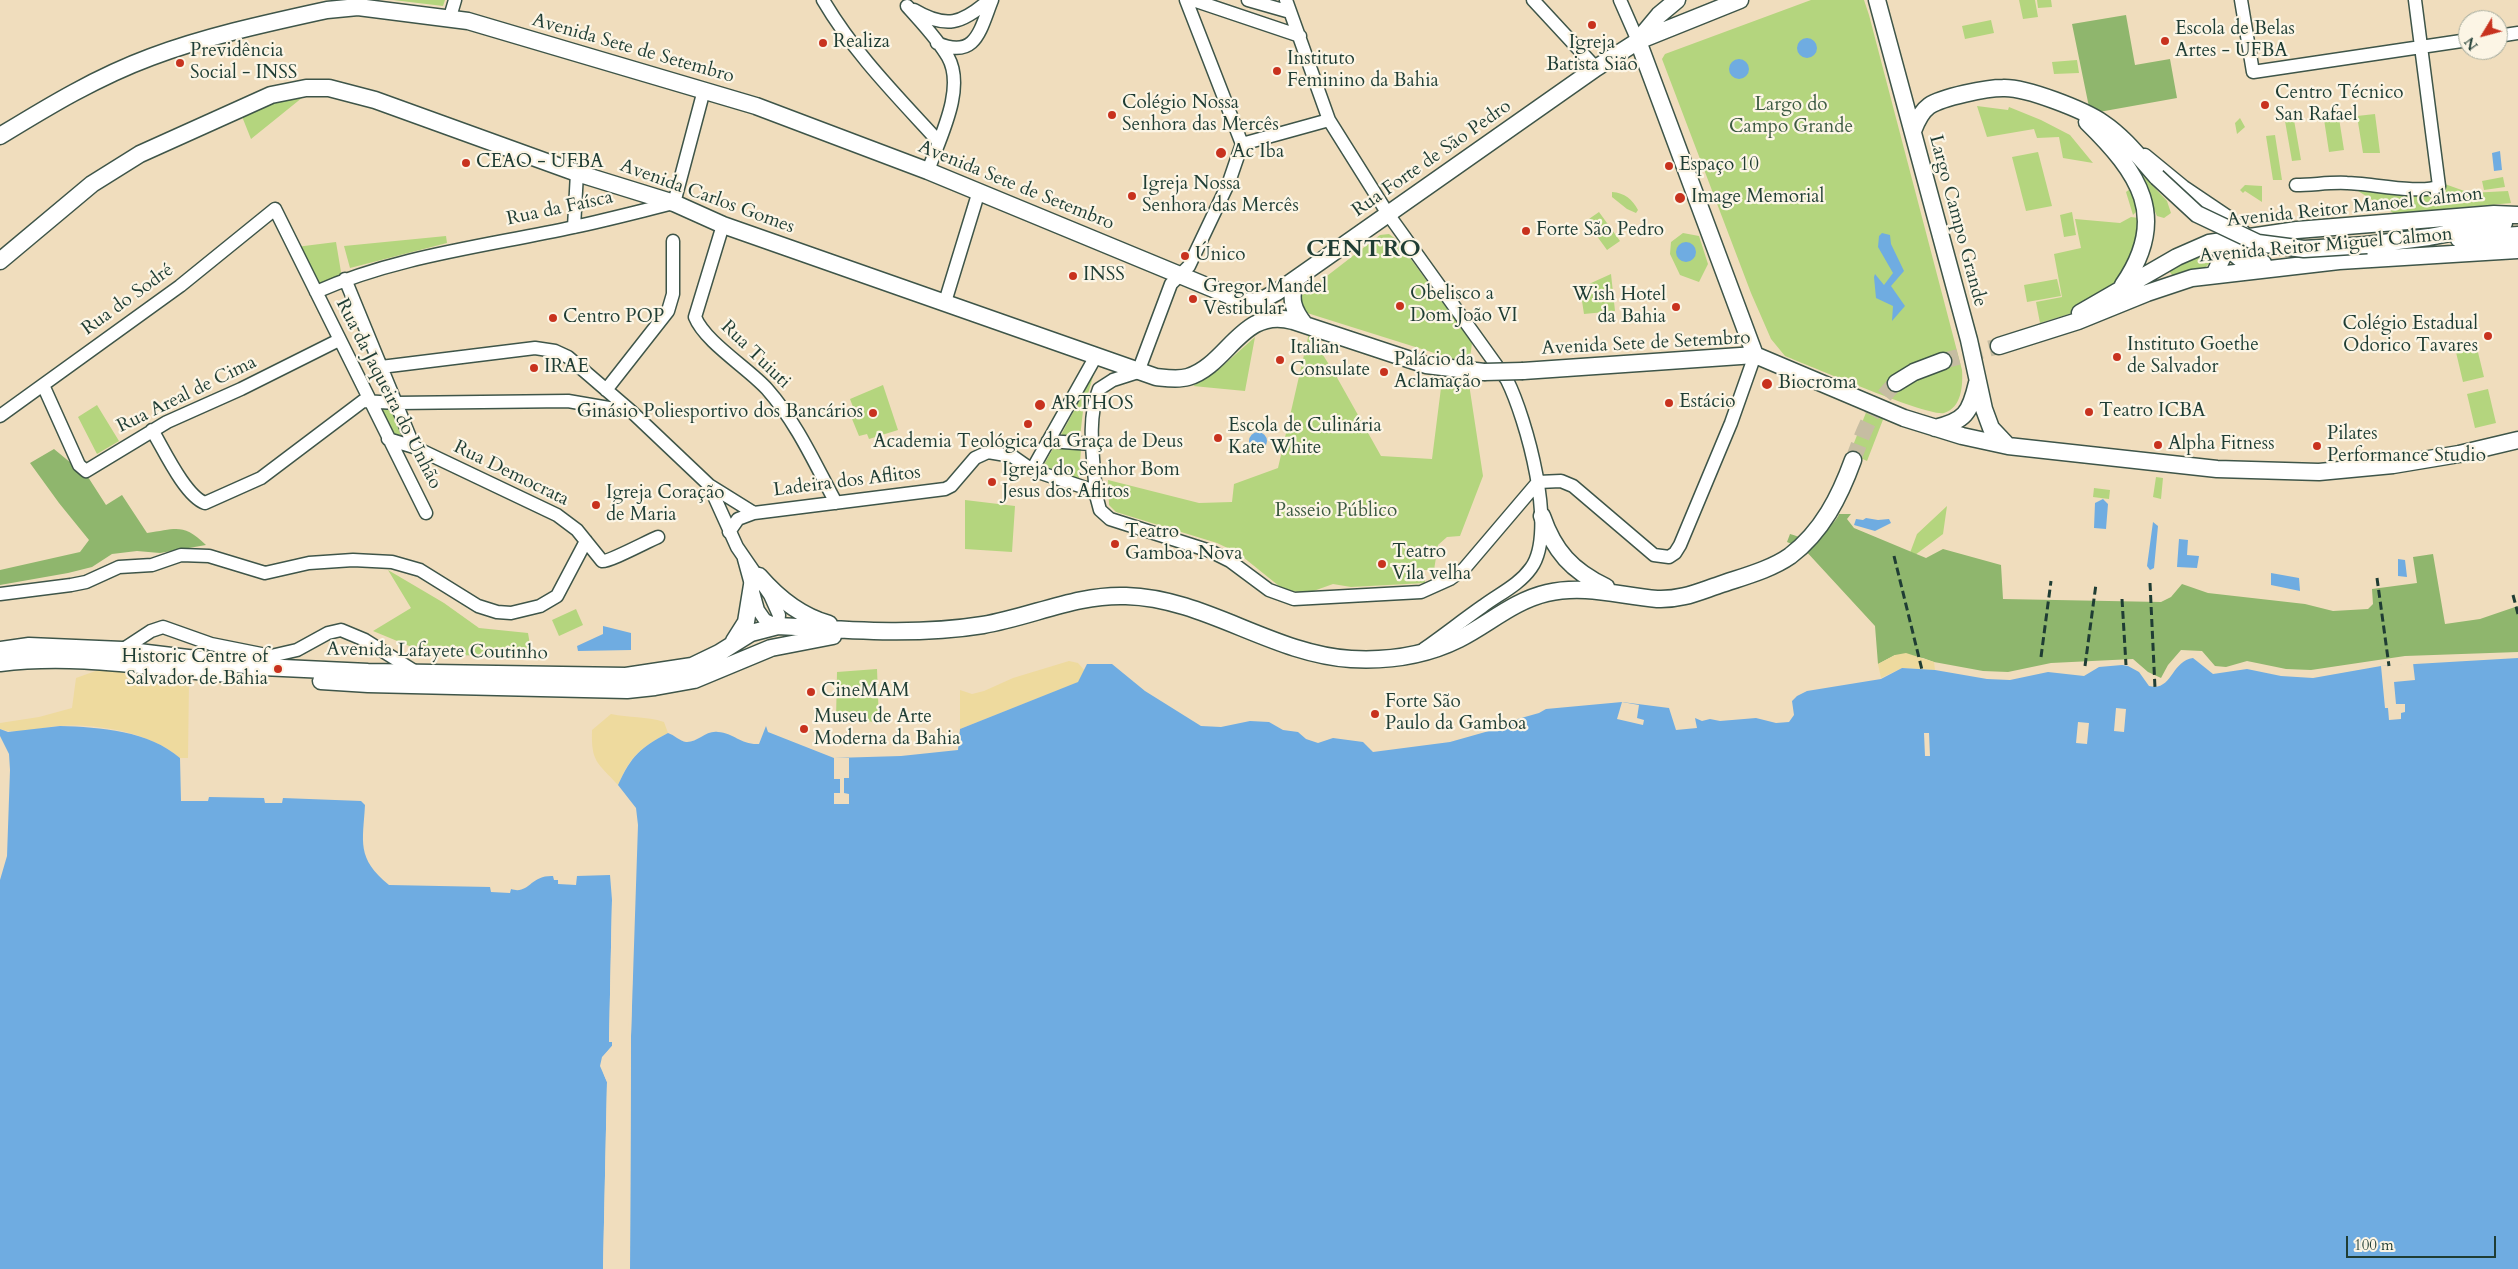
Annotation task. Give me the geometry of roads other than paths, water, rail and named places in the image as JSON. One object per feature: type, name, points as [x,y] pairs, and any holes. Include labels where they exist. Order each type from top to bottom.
[{"type":"main road","points":[[1638,41],[1659,15],[1677,0]]},
{"type":"main road","points":[[1690,19],[1711,0]]},
{"type":"main road","points":[[1638,41],[1740,0]]},
{"type":"main road","name":"Avenida Sete de Setembro","points":[[0,136],[95,81],[152,56],[214,37],[318,12],[343,4],[450,17],[756,106],[928,171],[1245,302]]},
{"type":"main road","name":"Largo Campo Grande","points":[[1879,5],[1978,380],[1984,410],[1990,428],[2008,446]]},
{"type":"main road","name":"Rua Forte de São Pedro","points":[[1245,302],[1267,298],[1296,279],[1596,68],[1638,41]]},
{"type":"main road","points":[[1638,41],[1755,355]]},
{"type":"main road","name":"Avenida Carlos Gomes","points":[[0,261],[64,206],[117,167],[170,140],[271,95],[288,90],[329,88],[350,92],[577,173],[674,203],[723,225],[945,302],[1138,372],[1173,379],[1188,377],[1212,361],[1247,329]]},
{"type":"main road","points":[[1912,131],[1929,106],[1957,96],[2004,88],[2035,94],[2102,122],[2196,214],[2258,243],[2304,249],[2366,245],[2429,237],[2518,219]]},
{"type":"main road","points":[[1901,91],[1913,101],[1929,106]]},
{"type":"main road","points":[[2075,110],[2123,160],[2138,184],[2143,199],[2145,245],[2135,267],[2119,290]]},
{"type":"main road","name":"Avenida Reitor Manoel Calmon","points":[[2049,331],[2177,257],[2209,243],[2404,221],[2494,214],[2518,215]]},
{"type":"main road","points":[[2429,237],[2472,239],[2518,235]]},
{"type":"main road","points":[[2249,237],[2236,246],[2238,258],[2243,261],[2290,266]]},
{"type":"main road","points":[[2209,243],[2218,247],[2223,256],[2214,275]]},
{"type":"main road","name":"Avenida Reitor Miguel Calmon","points":[[1998,346],[2049,331],[2168,285],[2214,275],[2290,266],[2518,250]]},
{"type":"main road","points":[[1296,279],[1292,290],[1293,307],[1306,326]]},
{"type":"main road","points":[[1245,302],[1250,316],[1247,329]]},
{"type":"main road","name":"Avenida Sete de Setembro","points":[[1247,329],[1273,318],[1306,326],[1426,364],[1484,372],[1755,355],[1904,418],[1962,436],[2008,446],[2208,468],[2319,472],[2393,465],[2459,454],[2518,440]]},
{"type":"main road","points":[[1896,383],[1914,372],[1943,361]]},
{"type":"main road","points":[[1935,428],[1957,422],[1963,418],[1973,401],[1978,380]]},
{"type":"main road","points":[[1962,436],[1976,429],[1984,410]]},
{"type":"main road","name":"Avenida Lafayete Coutinho","points":[[0,650],[28,646],[122,650],[262,667],[626,676],[672,671],[692,666],[706,661],[757,630],[778,626],[862,631],[934,630],[968,627],[1026,615],[1076,601],[1127,596],[1158,599],[1198,611],[1325,657],[1375,660],[1416,654],[1461,638],[1524,600],[1548,593],[1569,590],[1614,592],[1659,599],[1685,598],[1740,578],[1790,556],[1827,516],[1838,499],[1854,460]]},
{"type":"main road","points":[[1542,516],[1558,551],[1572,568],[1588,579],[1614,592]]},
{"type":"main road","points":[[732,644],[746,622],[755,580],[810,617],[826,623],[862,631]]},
{"type":"main road","points":[[711,672],[762,640],[778,626]]},
{"type":"main road","name":"Avenida Lafayete Coutinho","points":[[0,663],[30,659],[94,660],[216,673],[368,684],[627,690],[675,684],[771,648],[862,631]]},
{"type":"street","points":[[450,17],[455,0]]},
{"type":"street","points":[[823,0],[842,30],[866,61],[938,142]]},
{"type":"street","points":[[937,43],[951,49],[960,50],[968,46],[977,37],[991,0]]},
{"type":"street","points":[[905,3],[925,16],[940,21],[954,22],[965,19],[991,0]]},
{"type":"street","points":[[1186,0],[1242,144],[1225,190],[1189,266],[1171,284],[1138,372],[1113,380],[1099,389],[1094,408],[1092,444],[1096,495],[1100,510],[1110,519],[1210,551],[1230,561],[1269,590],[1294,598],[1420,592],[1435,587],[1464,569],[1538,482],[1561,481],[1573,486],[1654,555],[1669,557],[1676,553],[1680,545],[1731,423],[1755,355]]},
{"type":"street","points":[[1193,0],[1300,36]]},
{"type":"street","points":[[1248,0],[1288,6],[1329,120],[1388,214],[1507,380],[1518,410],[1538,482],[1542,516],[1541,544],[1532,567],[1507,590],[1416,654]]},
{"type":"street","points":[[1533,0],[1596,68]]},
{"type":"street","points":[[1620,0],[1638,41]]},
{"type":"street","points":[[2241,0],[2253,72],[2458,42]]},
{"type":"street","points":[[2296,186],[2347,183],[2400,188],[2431,188],[2439,186],[2415,0]]},
{"type":"street","points":[[905,3],[948,56],[955,78],[954,97],[928,171]]},
{"type":"street","points":[[674,203],[704,90]]},
{"type":"street","points":[[1242,144],[1329,120]]},
{"type":"street","points":[[2123,141],[2132,144],[2184,187],[2230,218],[2249,237]]},
{"type":"street","points":[[574,227],[577,173]]},
{"type":"street","points":[[945,302],[979,192]]},
{"type":"street","name":"Rua da Faísca","points":[[316,292],[371,270],[484,244],[574,227],[674,203]]},
{"type":"street","name":"Rua da Jaqueira do Unhão","points":[[275,209],[368,400],[426,513]]},
{"type":"street","name":"Rua do Sodré","points":[[0,416],[209,263],[275,209]]},
{"type":"street","name":"Rua Tuiuti","points":[[723,225],[695,317],[705,332],[766,388],[784,410],[796,427],[836,503]]},
{"type":"street","points":[[606,390],[668,312],[673,294],[673,241]]},
{"type":"street","points":[[345,279],[414,447]]},
{"type":"street","name":"Rua Areal de Cima","points":[[43,385],[79,465],[84,471],[152,430],[339,340]]},
{"type":"street","points":[[381,368],[534,348],[546,348],[568,357],[632,412],[709,485],[736,547],[755,580],[758,610],[765,620],[778,626]]},
{"type":"street","points":[[1096,356],[1032,470],[1086,488],[1096,495]]},
{"type":"street","points":[[152,430],[187,486],[195,497],[205,503],[261,478],[360,402],[368,400],[396,403],[568,401],[632,412]]},
{"type":"street","name":"Rua Democrata","points":[[388,439],[414,447],[557,515],[570,524],[586,541],[597,557],[607,561],[658,537]]},
{"type":"street","points":[[1048,442],[1092,444]]},
{"type":"street","name":"Ladeira dos Aflitos","points":[[729,532],[738,520],[754,513],[945,489],[951,486],[975,458],[988,452],[1012,456],[1032,470]]},
{"type":"street","name":"Ladeira dos Aflitos","points":[[709,485],[754,513]]},
{"type":"street","points":[[0,594],[86,582],[119,567],[152,565],[181,555],[209,556],[265,573],[309,563],[353,560],[392,562],[420,570],[478,606],[497,612],[511,613],[540,606],[557,596],[586,541]]},
{"type":"street","points":[[122,650],[151,631],[163,626],[211,644],[271,656],[297,650],[328,633],[341,630],[365,640],[416,672]]},
{"type":"water","points":[[1807,38],[1814,41],[1817,48],[1814,55],[1807,58],[1800,55],[1797,48],[1800,41]]},
{"type":"water","points":[[1739,59],[1746,62],[1749,69],[1746,76],[1739,79],[1732,76],[1729,69],[1732,62]]},
{"type":"water","points":[[2500,151],[2502,170],[2494,171],[2492,153]]},
{"type":"water","points":[[1882,233],[1890,235],[1891,244],[1904,271],[1891,286],[1905,306],[1892,321],[1893,306],[1876,298],[1875,274],[1884,285],[1893,273],[1878,247],[1879,236]]},
{"type":"water","points":[[1686,242],[1693,245],[1696,252],[1693,259],[1686,262],[1679,259],[1676,252],[1679,245]]},
{"type":"water","points":[[1258,432],[1264,435],[1267,441],[1264,447],[1258,450],[1252,447],[1249,441],[1252,435]]},
{"type":"water","points":[[2103,499],[2108,504],[2106,529],[2094,528],[2095,503]]},
{"type":"water","points":[[1866,518],[1889,519],[1891,523],[1875,531],[1854,525],[1856,519],[1863,520]]},
{"type":"water","points":[[2153,522],[2158,526],[2154,568],[2150,570],[2147,566]]},
{"type":"water","points":[[2179,539],[2188,540],[2187,555],[2199,556],[2197,568],[2177,567]]},
{"type":"water","points":[[2398,559],[2405,560],[2407,577],[2398,576]]},
{"type":"water","points":[[2271,573],[2299,578],[2300,591],[2271,585]]},
{"type":"water","points":[[603,626],[631,633],[631,650],[578,651],[577,646],[603,634]]},
{"type":"water","points":[[2193,658],[2213,674],[2247,669],[2281,676],[2313,678],[2381,666],[2518,658],[2518,1269],[630,1269],[631,1036],[638,825],[636,808],[618,785],[628,766],[638,753],[650,743],[668,733],[686,742],[690,742],[709,733],[718,732],[729,734],[747,743],[759,744],[766,726],[768,732],[834,758],[901,756],[958,750],[960,729],[1078,682],[1087,664],[1112,664],[1145,691],[1201,726],[1221,727],[1250,721],[1269,722],[1283,730],[1298,732],[1306,739],[1318,743],[1333,738],[1363,742],[1373,752],[1450,742],[1496,729],[1507,722],[1539,713],[1546,709],[1622,702],[1669,708],[1676,730],[1697,728],[1695,718],[1702,721],[1710,719],[1720,721],[1756,718],[1776,723],[1789,722],[1794,715],[1792,701],[1807,691],[1881,679],[1902,668],[1935,670],[1987,679],[2010,680],[2048,672],[2084,676],[2099,667],[2122,665],[2139,672],[2149,686],[2157,687],[2167,681],[2180,664]]},
{"type":"water","points":[[60,726],[123,732],[139,736],[168,749],[180,758],[181,801],[208,801],[209,797],[264,798],[265,803],[282,803],[283,798],[361,801],[365,805],[363,839],[366,858],[378,875],[389,885],[490,887],[491,892],[510,893],[511,889],[522,889],[539,878],[553,876],[554,880],[558,880],[558,884],[576,885],[577,876],[610,875],[612,900],[609,1041],[612,1042],[612,1046],[602,1060],[602,1067],[607,1082],[603,1269],[0,1269],[0,729],[8,732]]},
{"type":"tunnel","points":[[1943,361],[1999,346]]},
{"type":"tunnel","points":[[1853,460],[1865,428],[1875,409],[1896,383]]},
{"type":"railway","points":[[1894,556],[1922,670]]},
{"type":"railway","points":[[2377,578],[2389,666]]},
{"type":"railway","points":[[2041,657],[2051,581]]},
{"type":"railway","points":[[2150,583],[2155,688]]},
{"type":"railway","points":[[2085,666],[2096,584]]},
{"type":"railway","points":[[2513,595],[2518,614]]},
{"type":"railway","points":[[2122,599],[2126,665]]},
{"type":"place","name":"Igreja Batista Sião","points":[[1592,25]]},
{"type":"place","name":"Escola de Belas Artes - UFBA","points":[[2165,41]]},
{"type":"place","name":"Realiza","points":[[823,43]]},
{"type":"place","name":"Previdência Social - INSS","points":[[180,63]]},
{"type":"place","name":"Instituto Feminino da Bahia","points":[[1277,71]]},
{"type":"place","name":"Centro Técnico San Rafael","points":[[2265,105]]},
{"type":"place","name":"Colégio Nossa Senhora das Mercês","points":[[1112,115]]},
{"type":"place","name":"Ac Iba","points":[[1221,153]]},
{"type":"place","name":"CEAO - UFBA","points":[[466,163]]},
{"type":"place","name":"Espaço 10","points":[[1669,166]]},
{"type":"place","name":"Igreja Nossa Senhora das Mercês","points":[[1132,196]]},
{"type":"place","name":"Image Memorial","points":[[1680,198]]},
{"type":"place","name":"Forte São Pedro","points":[[1526,231]]},
{"type":"place","name":"Único","points":[[1185,256]]},
{"type":"place","name":"INSS","points":[[1073,276]]},
{"type":"place","name":"Gregor Mandel Vestibular","points":[[1193,299]]},
{"type":"place","name":"Obelisco a Dom João VI","points":[[1400,306]]},
{"type":"place","name":"Wish Hotel da Bahia","points":[[1676,307]]},
{"type":"place","name":"Centro POP","points":[[553,318]]},
{"type":"place","name":"Colégio Estadual Odorico Tavares","points":[[2488,336]]},
{"type":"place","name":"Instituto Goethe de Salvador","points":[[2117,357]]},
{"type":"place","name":"Italian Consulate","points":[[1280,360]]},
{"type":"place","name":"IRAE","points":[[534,368]]},
{"type":"place","name":"Palácio da Aclamação","points":[[1384,372]]},
{"type":"place","name":"Biocroma","points":[[1767,384]]},
{"type":"place","name":"Estácio","points":[[1669,403]]},
{"type":"place","name":"ARTHOS","points":[[1040,405]]},
{"type":"place","name":"Teatro ICBA","points":[[2089,412]]},
{"type":"place","name":"Ginásio Poliesportivo dos Bancários","points":[[873,413]]},
{"type":"place","name":"Academia Teológica da Graça de Deus","points":[[1028,424]]},
{"type":"place","name":"Escola de Culinária Kate White","points":[[1218,438]]},
{"type":"place","name":"Alpha Fitness","points":[[2158,445]]},
{"type":"place","name":"Pilates Performance Studio","points":[[2317,446]]},
{"type":"place","name":"Igreja do Senhor Bom Jesus dos Aflitos","points":[[992,482]]},
{"type":"place","name":"Igreja Coração de Maria","points":[[596,505]]},
{"type":"place","name":"Teatro Gamboa Nova","points":[[1115,544]]},
{"type":"place","name":"Teatro Vila velha","points":[[1382,564]]},
{"type":"place","name":"Historic Centre of Salvador de Bahia","points":[[278,669]]},
{"type":"place","name":"CineMAM","points":[[811,692]]},
{"type":"place","name":"Forte São Paulo da Gamboa","points":[[1375,714]]},
{"type":"place","name":"Museu de Arte Moderna da Bahia","points":[[804,729]]},
{"type":"district","name":"CENTRO","points":[[1364,250]]},
{"type":"park label","name":"Largo do Campo Grande","points":[[1791,117]]},
{"type":"park label","name":"Passeio Público","points":[[1336,512]]}]
